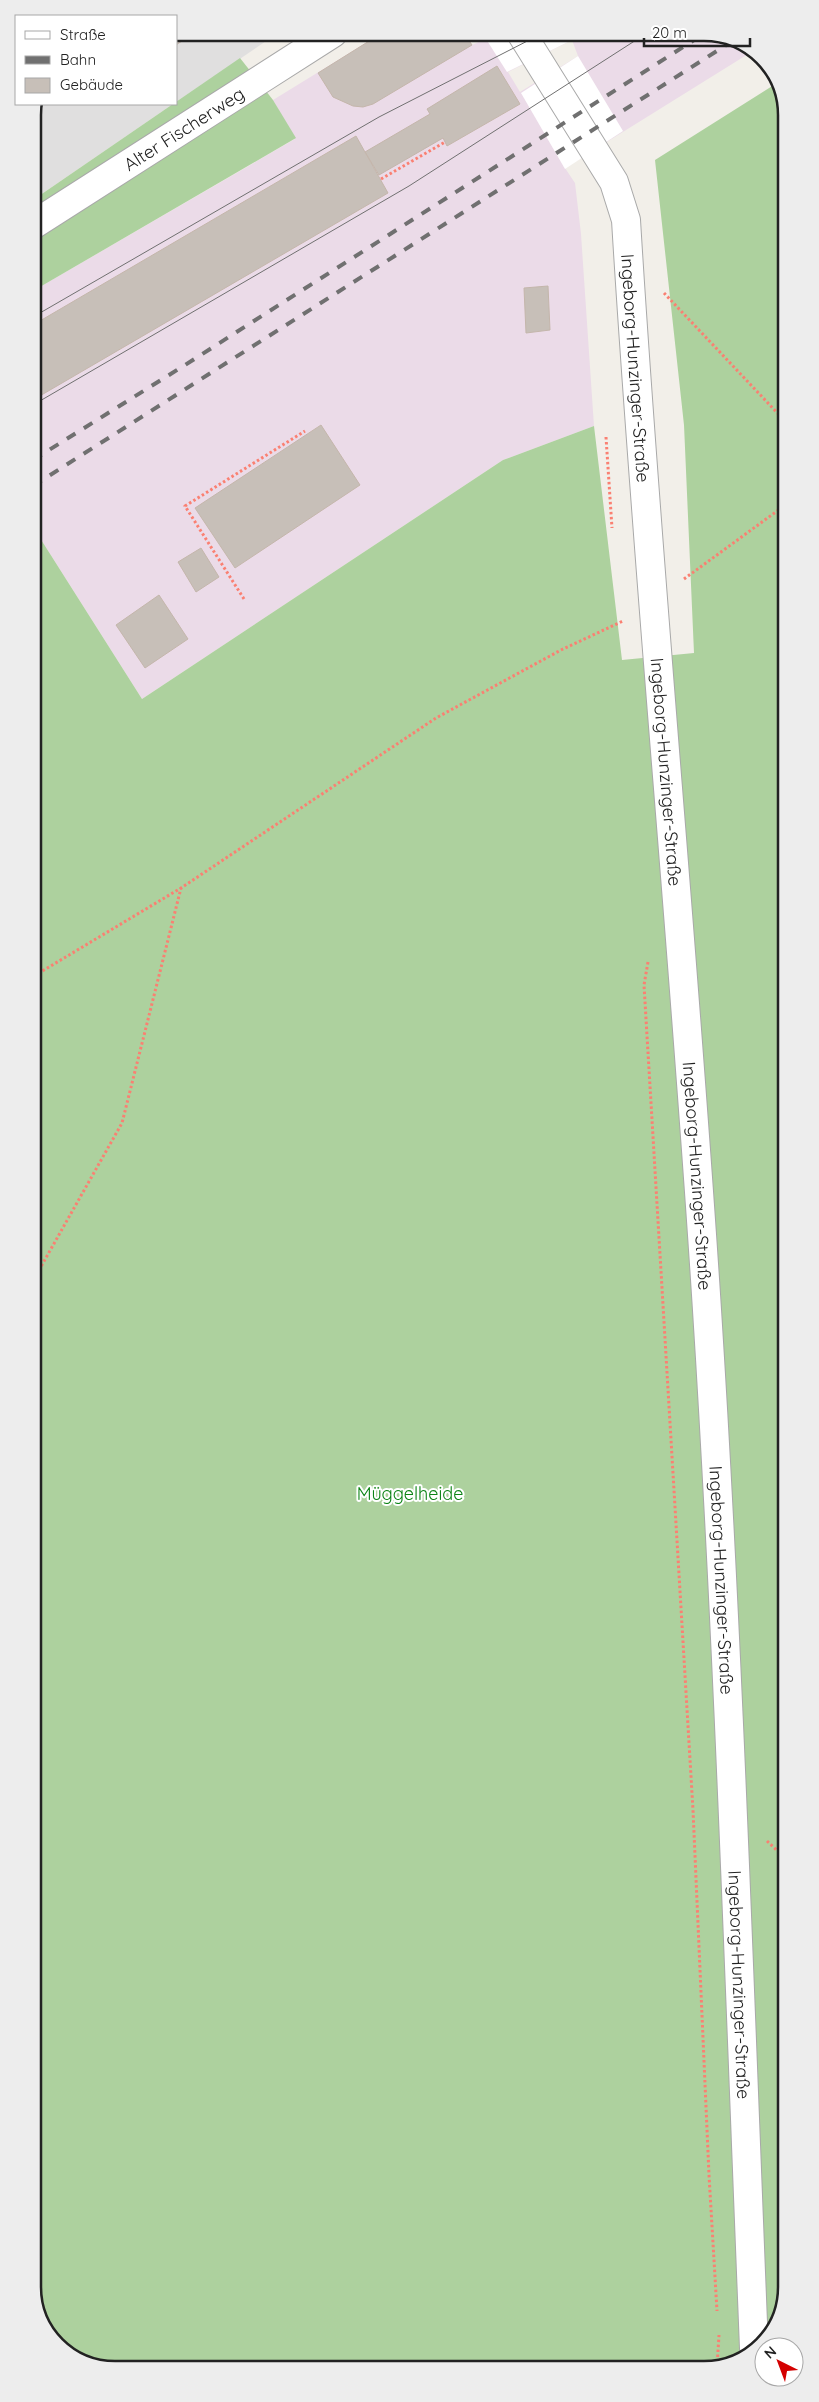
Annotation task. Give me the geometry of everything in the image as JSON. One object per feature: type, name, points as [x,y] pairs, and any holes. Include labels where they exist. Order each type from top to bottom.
[{"type":"street","name":"Alter Fischerweg","points":[[41,220],[320,41]]},
{"type":"street","name":"Ingeborg-Hunzinger-Straße","points":[[526,41],[614,182],[626,220],[651,602],[671,813],[707,1312],[733,1807],[754,2341]]},
{"type":"path","points":[[381,179],[445,142]]},
{"type":"path","points":[[660,289],[778,414]]},
{"type":"path","points":[[244,599],[185,506],[305,431]]},
{"type":"path","points":[[651,602],[778,510]]},
{"type":"path","points":[[41,972],[181,888],[436,718],[560,650],[622,622],[623,632]]},
{"type":"path","points":[[41,1268],[122,1123],[181,888]]},
{"type":"path","points":[[648,958],[645,995],[692,1800],[708,2164],[718,2321]]},
{"type":"path","points":[[717,2359],[719,2331]]},
{"type":"shaded area","points":[[178,41],[266,41],[178,101]]},
{"type":"shaded area","points":[[369,41],[469,41],[472,45],[481,41],[570,41],[508,72],[520,92],[578,56],[572,41],[709,41],[732,47],[746,55],[565,168],[575,183],[581,234],[594,426],[503,460],[142,699],[41,540],[41,286],[295,139],[273,100]]},
{"type":"shaded area","points":[[42,105],[172,105],[41,195]]},
{"type":"green space","points":[[240,58],[273,100],[296,138],[41,286],[41,195],[171,105],[178,105],[178,101]]},
{"type":"green space","name":"Müggelheide","points":[[772,86],[778,115],[778,2287],[774,2311],[763,2332],[758,2337],[754,2337],[754,2341],[745,2348],[723,2358],[704,2361],[110,2361],[96,2358],[74,2348],[60,2336],[47,2315],[41,2287],[41,540],[142,699],[503,460],[594,426],[622,660],[694,653],[684,425],[655,160]]},
{"type":"pier","points":[[487,41],[570,41],[507,72]]},
{"type":"pier","points":[[578,56],[623,131],[565,169],[521,93]]},
{"type":"building","points":[[369,41],[469,41],[472,45],[373,104],[363,107],[353,106],[333,97],[318,73]]},
{"type":"building","points":[[497,66],[520,104],[447,146],[443,138],[379,175],[365,152],[430,114],[427,109]]},
{"type":"building","points":[[356,136],[388,193],[41,395],[41,320]]},
{"type":"building","points":[[548,286],[550,330],[526,333],[524,288]]},
{"type":"building","points":[[321,425],[360,485],[235,568],[195,508]]},
{"type":"building","points":[[201,548],[219,577],[196,592],[178,562]]},
{"type":"building","points":[[159,595],[188,639],[145,668],[116,625]]},
{"type":"tram line","points":[[41,312],[379,117],[527,41]]},
{"type":"tram line","points":[[41,400],[409,186],[635,41]]},
{"type":"railway","points":[[41,455],[692,41]]},
{"type":"railway","points":[[41,481],[726,45]]}]
